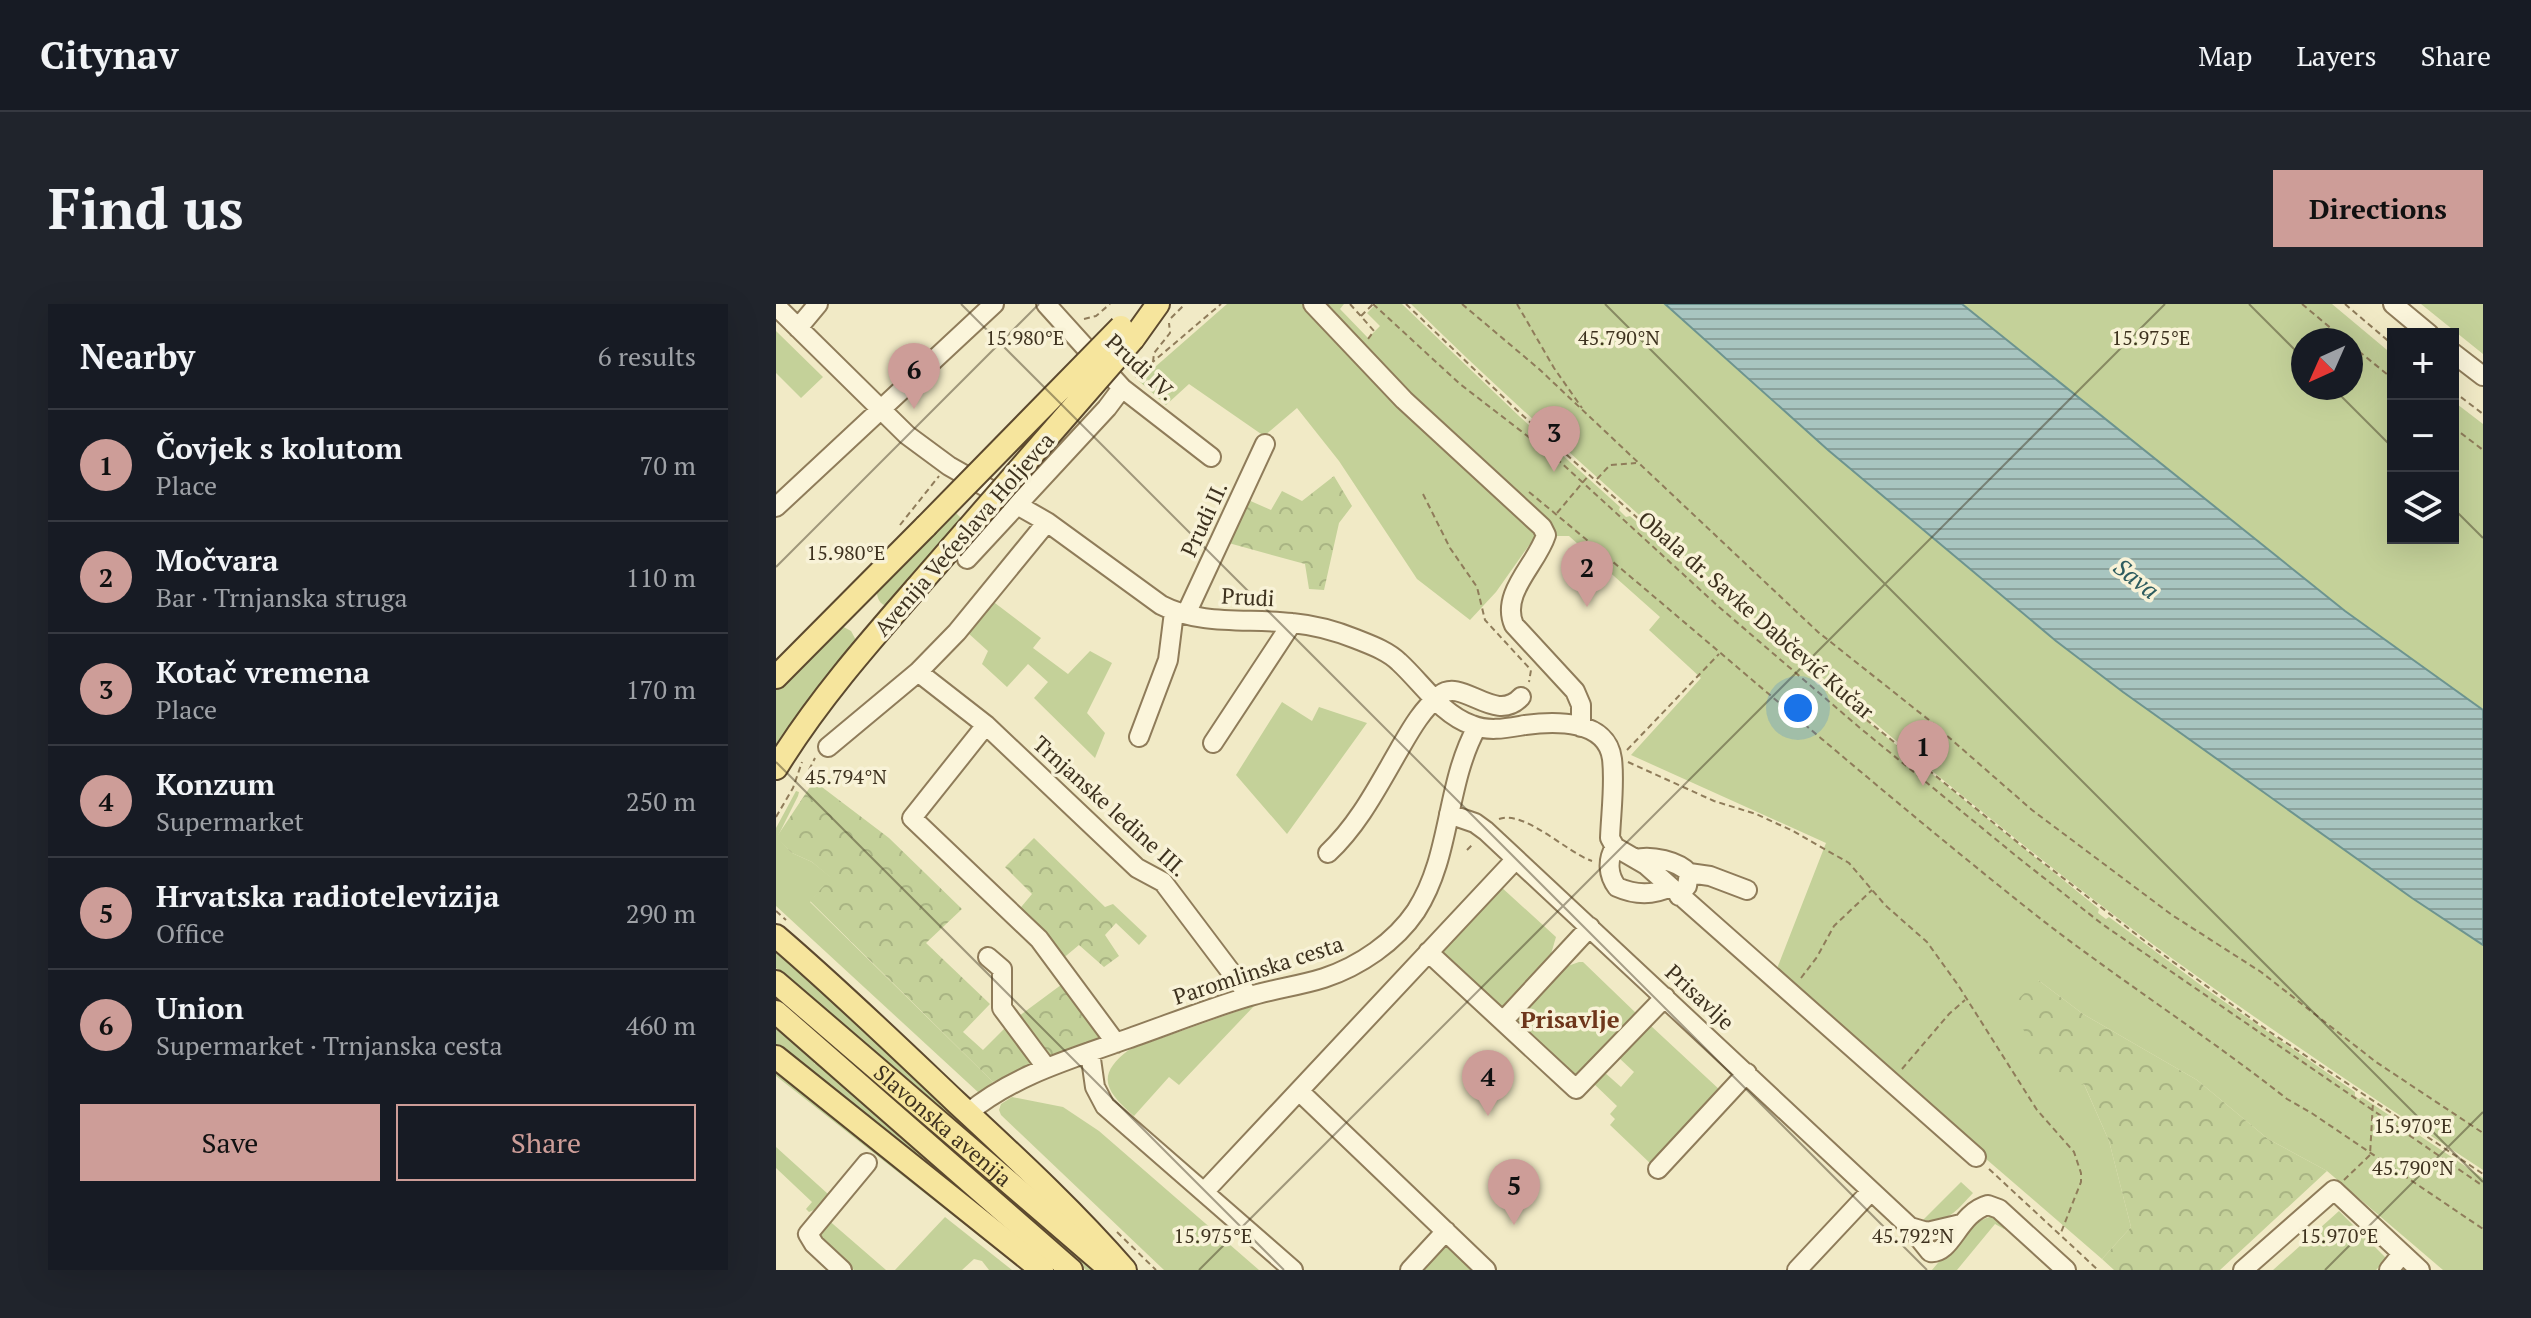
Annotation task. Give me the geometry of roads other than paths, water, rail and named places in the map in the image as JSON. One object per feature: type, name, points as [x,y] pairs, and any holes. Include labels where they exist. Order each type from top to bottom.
[{"type":"main road","name":"Avenija Većeslava Holjevca","points":[[776,768],[848,668],[959,553],[1148,304]]},
{"type":"main road","name":"Avenija Većeslava Holjevca","points":[[776,677],[926,526],[1127,333],[1163,313]]},
{"type":"main road","points":[[778,937],[968,1113],[1088,1229],[1125,1270]]},
{"type":"main road","name":"Slavonska avenija","points":[[776,982],[1111,1270]]},
{"type":"main road","name":"Slavonska avenija","points":[[776,1012],[1071,1270]]},
{"type":"main road","points":[[776,1057],[1042,1270]]},
{"type":"street","points":[[798,328],[818,304]]},
{"type":"street","points":[[776,507],[994,304]]},
{"type":"street","name":"Prudi IV.","points":[[1046,304],[1122,388],[1211,457]]},
{"type":"street","points":[[1313,304],[1404,400],[1542,527],[1546,535],[1543,545],[1512,597],[1511,617],[1514,625],[1575,691],[1581,705],[1581,727]]},
{"type":"street","points":[[2393,304],[2422,328]]},
{"type":"street","name":"Prudi","points":[[776,306],[907,435],[949,466],[1047,522],[1116,574],[1180,613],[1216,620],[1292,623],[1353,638],[1386,652],[1400,662],[1435,700],[1454,716],[1477,727]]},
{"type":"street","points":[[2459,358],[2483,376]]},
{"type":"street","points":[[959,553],[1019,504],[1122,388]]},
{"type":"street","name":"Prudi II.","points":[[1139,737],[1168,660],[1180,613],[1265,444]]},
{"type":"street","points":[[828,747],[918,672],[957,632],[1047,522]]},
{"type":"street","points":[[1213,743],[1292,623]]},
{"type":"street","name":"Trnjanske ledine III.","points":[[918,672],[986,725],[1137,868],[1163,882],[1249,996]]},
{"type":"street","points":[[1328,853],[1355,825],[1413,727],[1435,700],[1451,690],[1488,704],[1508,705],[1521,697]]},
{"type":"street","points":[[1477,727],[1502,729],[1552,722],[1581,727],[1602,738],[1612,757],[1610,838],[1615,847],[1636,859],[1674,891],[1983,1163]]},
{"type":"street","points":[[986,725],[912,818],[1039,939],[1116,1043]]},
{"type":"street","name":"Paromlinska cesta","points":[[968,1113],[989,1096],[1046,1067],[1249,996],[1323,978],[1349,968],[1391,939],[1415,911],[1433,880],[1464,753],[1477,727]]},
{"type":"street","name":"Prisavlje","points":[[1449,814],[1475,823],[1486,831],[1910,1227],[1922,1232],[1934,1232],[1961,1224],[1972,1212],[1988,1205],[1999,1209],[2066,1270]]},
{"type":"street","points":[[1615,847],[1609,866],[1614,883],[1624,890],[1643,894],[1674,891],[1687,886],[1689,873]]},
{"type":"street","points":[[1636,859],[1653,857],[1684,868],[1689,873],[1710,876],[1747,890]]},
{"type":"street","points":[[1204,1192],[1516,859]]},
{"type":"street","points":[[1503,1021],[1590,927]]},
{"type":"street","points":[[1428,952],[1576,1089],[1665,997]]},
{"type":"street","points":[[988,957],[1002,969],[1004,976],[1002,1008],[1046,1067]]},
{"type":"street","points":[[1090,1052],[1095,1087],[1105,1106],[1293,1270]]},
{"type":"street","points":[[1658,1169],[1747,1073]]},
{"type":"street","points":[[1299,1091],[1486,1270]]},
{"type":"street","points":[[842,1270],[814,1244],[808,1234],[867,1163]]},
{"type":"street","points":[[2243,1270],[2334,1190],[2420,1270]]},
{"type":"street","points":[[1797,1270],[1871,1191]]},
{"type":"street","points":[[1410,1270],[1446,1231]]},
{"type":"street","points":[[2389,1270],[2402,1254]]},
{"type":"water","name":"Sava","points":[[1665,304],[1962,304],[2345,611],[2483,710],[2483,945],[2412,898],[2056,641],[1828,450]]},
{"type":"place","name":"Union","points":[[914,409]]},
{"type":"place","name":"Kotač vremena","points":[[1554,472]]},
{"type":"place","name":"Močvara","points":[[1587,607]]},
{"type":"place","name":"Čovjek s kolutom","points":[[1923,786]]},
{"type":"place","name":"Konzum","points":[[1488,1116]]},
{"type":"place","name":"Hrvatska radiotelevizija","points":[[1514,1225]]},
{"type":"district","name":"Prisavlje","points":[[1570,1020]]}]
